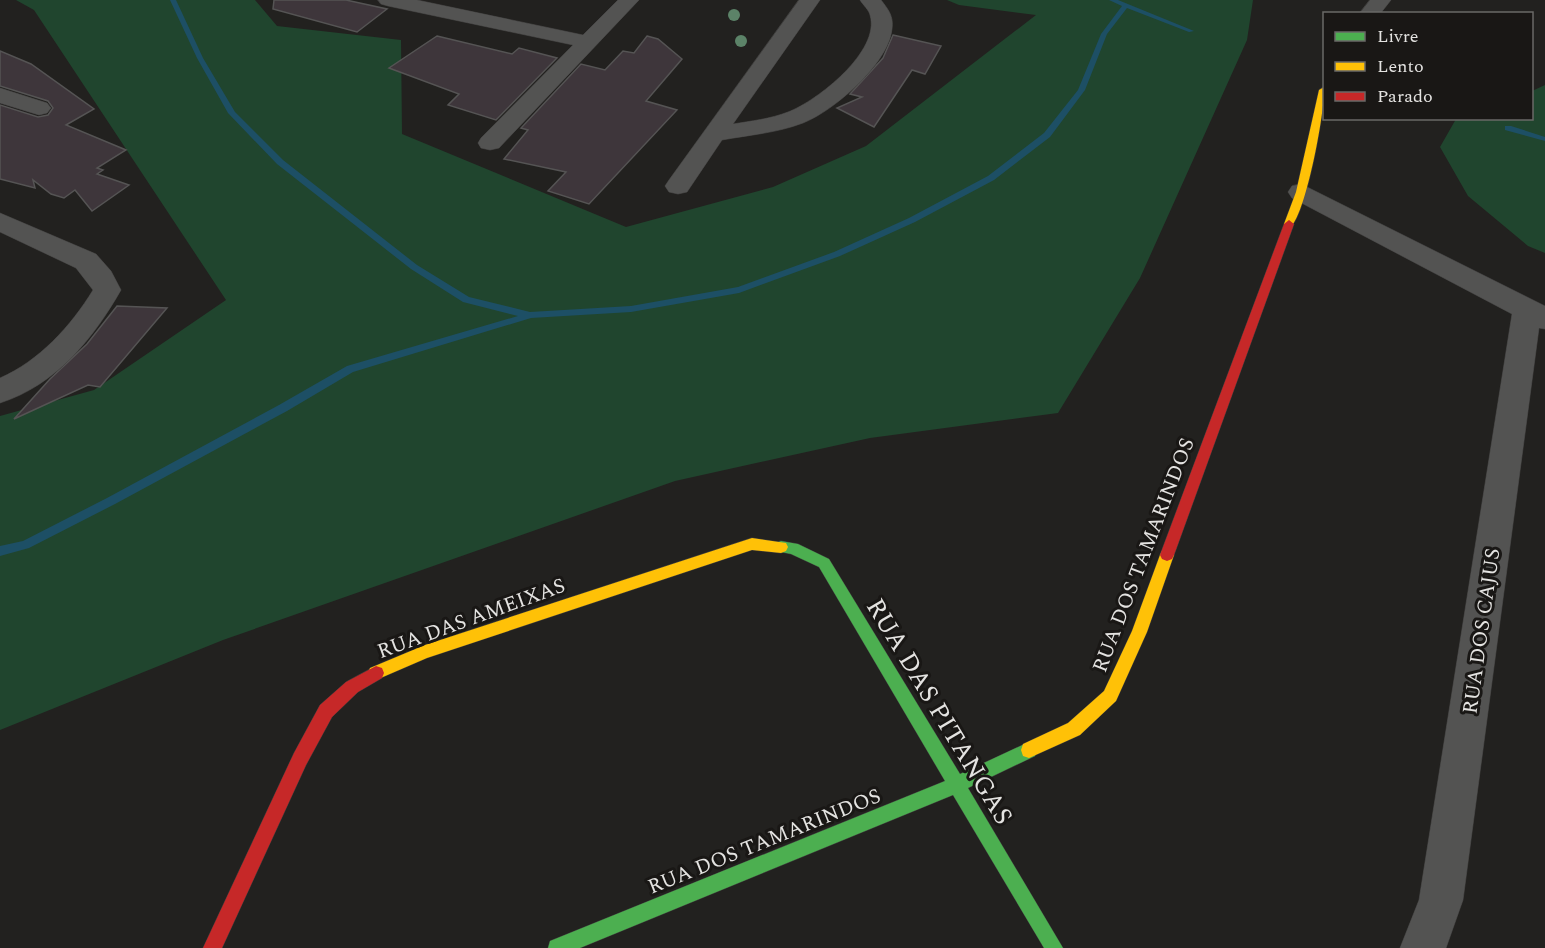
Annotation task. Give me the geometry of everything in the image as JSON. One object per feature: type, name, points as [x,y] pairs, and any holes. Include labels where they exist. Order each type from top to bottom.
[{"type":"street","points":[[388,0],[588,42]]},
{"type":"street","points":[[489,143],[629,0]]},
{"type":"street","points":[[678,186],[793,20],[810,0]]},
{"type":"street","points":[[714,134],[802,116],[828,100],[855,73],[882,39],[883,22],[875,4],[870,0]]},
{"type":"street","points":[[1371,12],[1381,0]]},
{"type":"street","name":"RUA DOS TAMARINDOS","points":[[557,948],[956,785],[1074,729],[1110,696],[1139,632],[1301,192],[1323,94]]},
{"type":"street","points":[[0,95],[39,108]]},
{"type":"street","points":[[1301,192],[1536,315]]},
{"type":"street","points":[[0,222],[86,261],[101,278],[107,290],[97,309],[57,355],[0,391]]},
{"type":"street","name":"RUA DOS CAJUS","points":[[1423,948],[1441,900],[1536,315]]},
{"type":"street","name":"RUA DAS PITANGAS","points":[[752,544],[793,548],[825,563],[1054,948]]},
{"type":"street","name":"RUA DAS AMEIXAS","points":[[212,948],[300,759],[326,711],[352,687],[383,669],[425,652],[752,544]]},
{"type":"green space","points":[[16,0],[255,0],[277,26],[401,40],[402,134],[626,227],[773,187],[866,146],[1036,15],[959,5],[947,0],[1253,0],[1247,40],[1140,278],[1058,413],[870,438],[675,481],[223,640],[0,730],[0,416],[94,390],[226,300],[34,10]]},
{"type":"green space","points":[[1545,85],[1545,253],[1528,246],[1468,196],[1440,147],[1455,120],[1533,120],[1533,91]]},
{"type":"building","points":[[274,0],[346,0],[387,9],[357,32],[273,9]]},
{"type":"building","points":[[893,35],[941,46],[925,74],[912,70],[874,127],[837,108],[862,97],[850,94],[883,58]]},
{"type":"building","points":[[437,36],[512,54],[519,48],[557,58],[496,120],[448,105],[459,94],[389,68]]},
{"type":"building","points":[[647,36],[658,39],[682,59],[646,101],[677,110],[589,204],[548,191],[566,172],[504,159],[528,130],[521,128],[581,64],[605,70],[623,51],[634,53]]},
{"type":"building","points":[[0,51],[31,64],[94,109],[66,125],[126,150],[97,168],[103,170],[97,174],[129,185],[92,211],[75,190],[64,198],[51,194],[33,180],[35,188],[0,179],[0,105],[38,117],[48,115],[53,108],[48,101],[0,86]]},
{"type":"building","points":[[117,306],[167,308],[100,387],[88,385],[14,419],[50,379],[87,344]]},
{"type":"waterway","points":[[173,0],[200,58],[232,113],[280,162],[414,267],[466,300],[530,315],[631,309],[739,290],[837,254],[912,220],[991,178],[1047,135],[1081,90],[1104,34],[1125,6]]},
{"type":"waterway","points":[[1112,0],[1191,31]]},
{"type":"waterway","points":[[1508,128],[1545,139]]},
{"type":"waterway","points":[[0,551],[25,545],[111,501],[350,369],[528,316]]},
{"type":"traffic: fast","points":[[781,547],[793,548],[824,563],[1054,948]]},
{"type":"traffic: fast","points":[[557,948],[956,785],[1029,750]]},
{"type":"traffic: slow","points":[[1289,224],[1301,192],[1323,94]]},
{"type":"traffic: slow","points":[[376,673],[425,652],[752,544],[781,547]]},
{"type":"traffic: slow","points":[[1029,750],[1074,729],[1110,696],[1139,632],[1167,555]]},
{"type":"traffic: jam","points":[[1167,555],[1289,224]]},
{"type":"traffic: jam","points":[[212,948],[300,759],[326,711],[352,687],[376,673]]}]
